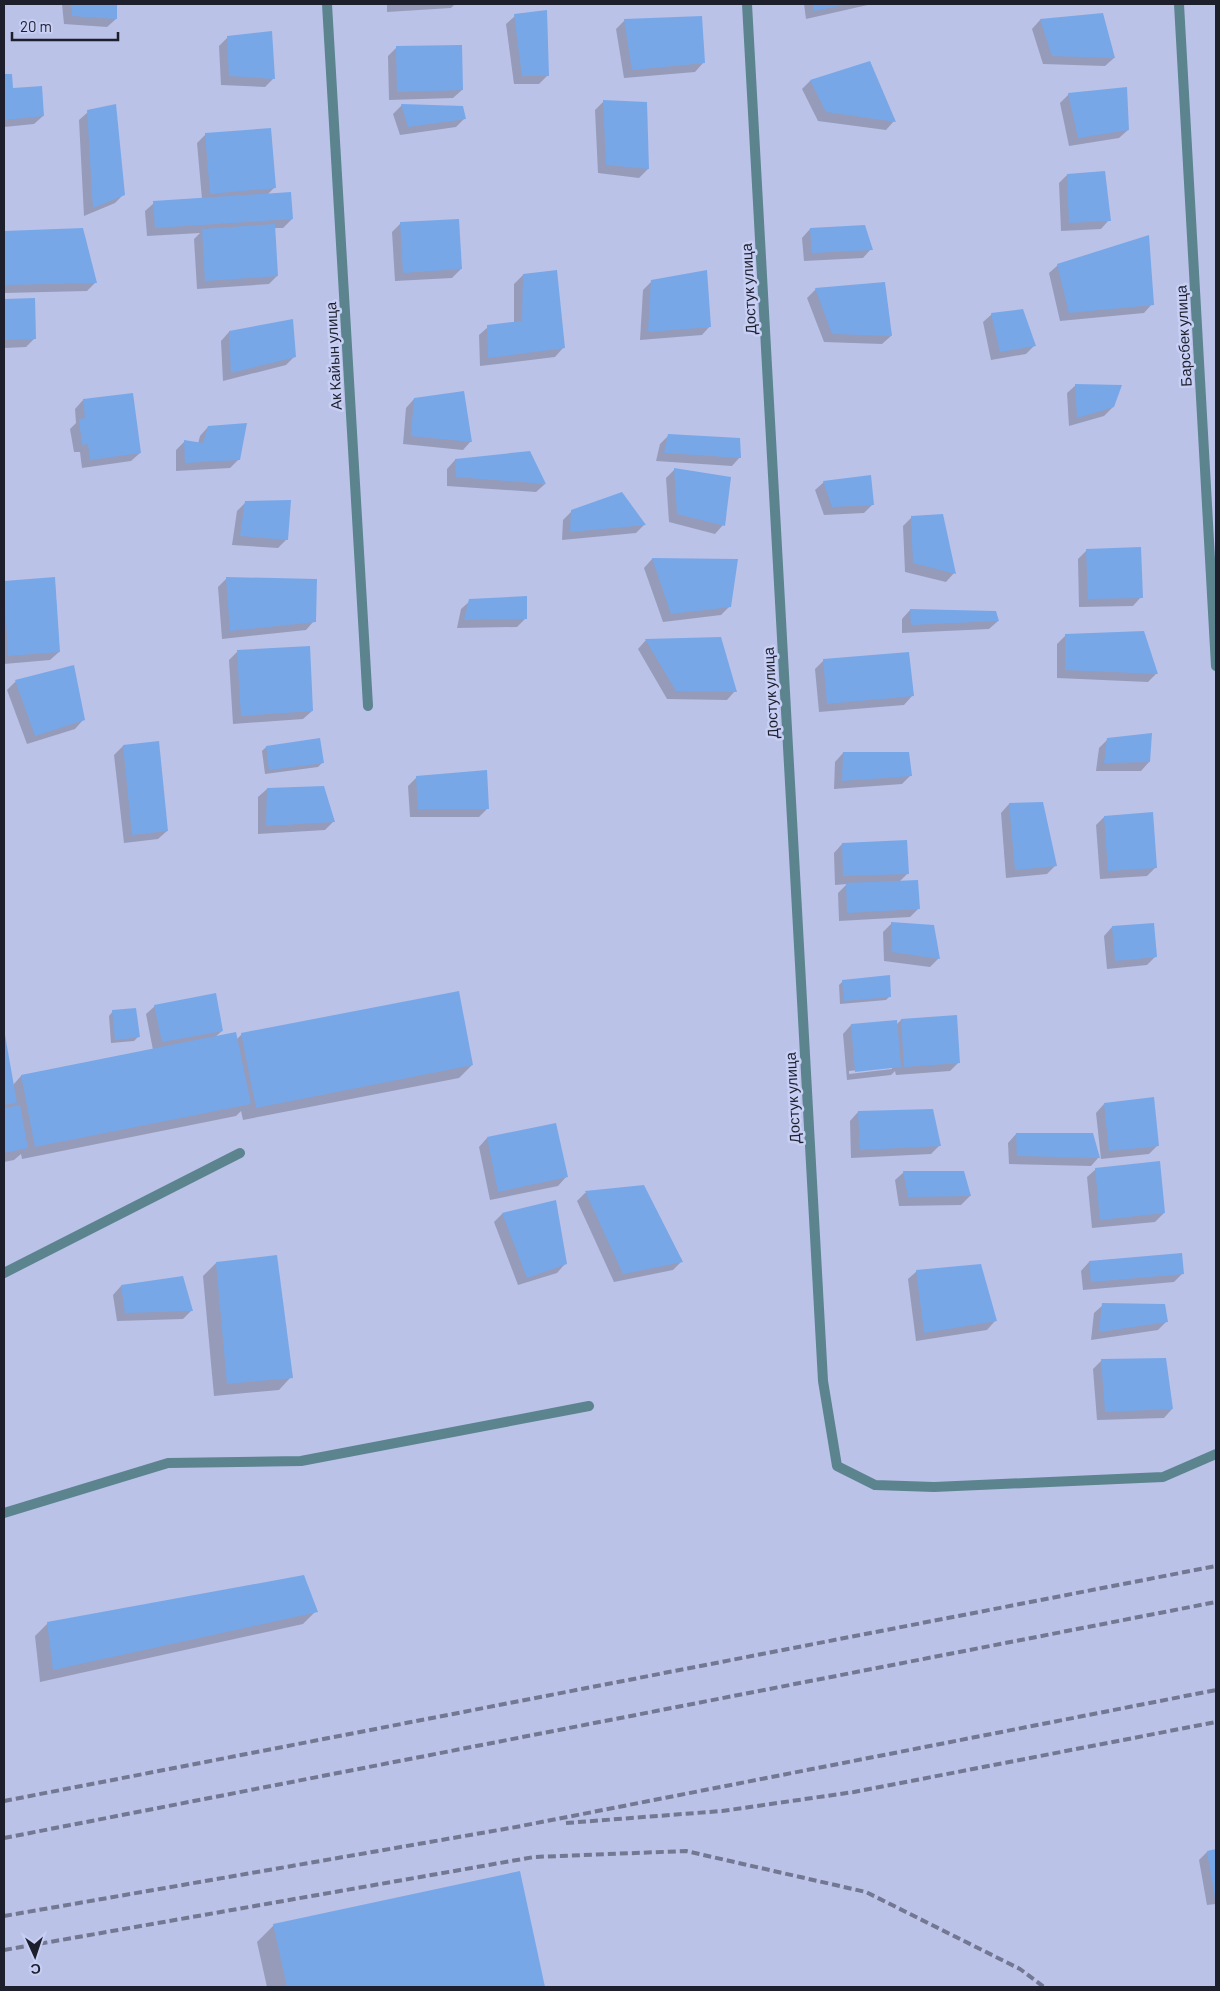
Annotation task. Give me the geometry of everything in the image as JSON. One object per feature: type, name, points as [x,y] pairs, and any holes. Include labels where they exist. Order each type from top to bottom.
[{"type":"street","name":"Ак Кайын улица","points":[[327,4],[368,706]]},
{"type":"street","name":"Достук улица","points":[[747,4],[823,1381],[837,1466],[875,1485],[934,1487],[1163,1477],[1216,1454]]},
{"type":"street","name":"Барсбек улица","points":[[1179,4],[1216,666]]},
{"type":"street","points":[[4,1273],[240,1153]]},
{"type":"street","points":[[4,1513],[168,1463],[301,1461],[589,1406]]},
{"type":"building","points":[[71,4],[117,4],[117,19],[72,16]]},
{"type":"building","points":[[813,4],[845,4],[845,5],[814,11]]},
{"type":"building","points":[[547,10],[549,76],[522,76],[514,14]]},
{"type":"building","points":[[1103,13],[1115,58],[1052,56],[1040,19]]},
{"type":"building","points":[[702,16],[705,63],[632,70],[624,19]]},
{"type":"building","points":[[272,31],[275,79],[229,76],[227,36]]},
{"type":"building","points":[[462,45],[463,90],[397,92],[396,46]]},
{"type":"building","points":[[870,61],[896,122],[826,112],[810,80]]},
{"type":"building","points":[[4,74],[12,74],[13,88],[42,86],[44,116],[4,120]]},
{"type":"building","points":[[1127,87],[1129,130],[1078,138],[1068,93]]},
{"type":"building","points":[[603,100],[647,102],[649,169],[606,165]]},
{"type":"building","points":[[116,104],[125,195],[93,208],[87,110]]},
{"type":"building","points":[[401,104],[463,106],[466,119],[408,127]]},
{"type":"building","points":[[271,128],[276,188],[210,194],[205,133]]},
{"type":"building","points":[[1105,171],[1111,221],[1069,223],[1067,174]]},
{"type":"building","points":[[291,192],[293,219],[155,228],[153,201]]},
{"type":"building","points":[[459,219],[462,269],[403,273],[400,222]]},
{"type":"building","points":[[275,224],[278,276],[205,281],[202,229]]},
{"type":"building","points":[[865,225],[873,250],[812,253],[810,228]]},
{"type":"building","points":[[83,228],[97,283],[4,285],[4,231]]},
{"type":"building","points":[[1149,235],[1154,305],[1069,313],[1057,264]]},
{"type":"building","points":[[557,270],[565,348],[488,358],[487,325],[522,321],[523,274]]},
{"type":"building","points":[[707,270],[711,327],[648,332],[651,280]]},
{"type":"building","points":[[885,282],[892,336],[832,334],[815,288]]},
{"type":"building","points":[[35,298],[36,339],[4,340],[4,299]]},
{"type":"building","points":[[1023,309],[1036,346],[1000,352],[991,313]]},
{"type":"building","points":[[293,319],[296,357],[231,373],[229,331]]},
{"type":"building","points":[[1075,384],[1122,385],[1114,407],[1077,418]]},
{"type":"building","points":[[464,391],[472,442],[411,436],[414,398]]},
{"type":"building","points":[[133,393],[141,453],[90,460],[88,444],[82,445],[79,419],[85,418],[83,399]]},
{"type":"building","points":[[247,423],[240,460],[185,463],[184,440],[203,443],[208,426]]},
{"type":"building","points":[[668,434],[740,438],[741,458],[664,453]]},
{"type":"building","points":[[530,451],[546,484],[456,477],[455,459]]},
{"type":"building","points":[[674,468],[731,477],[725,526],[677,514]]},
{"type":"building","points":[[871,475],[874,505],[832,507],[823,481]]},
{"type":"building","points":[[622,492],[646,525],[570,532],[571,510]]},
{"type":"building","points":[[291,500],[288,540],[240,536],[245,501]]},
{"type":"building","points":[[943,514],[956,574],[913,563],[911,516]]},
{"type":"building","points":[[1141,547],[1143,598],[1088,599],[1086,549]]},
{"type":"building","points":[[652,558],[738,559],[731,607],[671,614]]},
{"type":"building","points":[[55,577],[60,652],[8,656],[4,581]]},
{"type":"building","points":[[226,577],[317,579],[316,622],[230,631]]},
{"type":"building","points":[[527,596],[527,619],[464,620],[469,599]]},
{"type":"building","points":[[910,609],[996,611],[999,621],[911,625]]},
{"type":"building","points":[[1144,631],[1158,674],[1065,670],[1065,634]]},
{"type":"building","points":[[721,637],[737,692],[676,691],[645,639]]},
{"type":"building","points":[[310,646],[313,711],[241,716],[237,650]]},
{"type":"building","points":[[909,652],[914,696],[827,704],[823,659]]},
{"type":"building","points":[[74,665],[85,720],[35,736],[15,680]]},
{"type":"building","points":[[1152,733],[1150,762],[1104,763],[1107,738]]},
{"type":"building","points":[[320,738],[324,763],[269,770],[266,746]]},
{"type":"building","points":[[159,741],[168,831],[132,835],[123,745]]},
{"type":"building","points":[[843,752],[909,752],[912,776],[842,781]]},
{"type":"building","points":[[487,770],[489,809],[418,809],[416,776]]},
{"type":"building","points":[[324,786],[335,822],[266,826],[267,788]]},
{"type":"building","points":[[1043,802],[1057,866],[1015,870],[1009,803]]},
{"type":"building","points":[[1153,812],[1157,868],[1108,871],[1104,816]]},
{"type":"building","points":[[907,840],[909,874],[843,876],[842,843]]},
{"type":"building","points":[[918,880],[920,909],[847,913],[846,883]]},
{"type":"building","points":[[891,922],[934,925],[940,959],[892,952]]},
{"type":"building","points":[[1154,923],[1157,957],[1115,961],[1112,926]]},
{"type":"building","points":[[890,975],[891,997],[844,1001],[842,980]]},
{"type":"building","points":[[459,991],[473,1065],[256,1108],[241,1033]]},
{"type":"building","points":[[216,993],[223,1031],[162,1042],[154,1005]]},
{"type":"building","points":[[136,1008],[140,1037],[115,1040],[112,1010]]},
{"type":"building","points":[[957,1015],[960,1063],[904,1067],[901,1019]]},
{"type":"building","points":[[897,1020],[901,1067],[855,1072],[851,1024]]},
{"type":"building","points":[[236,1032],[251,1104],[35,1147],[21,1075]]},
{"type":"building","points":[[4,1036],[17,1103],[4,1105]]},
{"type":"building","points":[[1154,1097],[1159,1146],[1109,1151],[1104,1103]]},
{"type":"building","points":[[20,1105],[28,1148],[4,1153],[4,1108]]},
{"type":"building","points":[[933,1109],[941,1146],[860,1150],[858,1111]]},
{"type":"building","points":[[556,1123],[568,1177],[498,1192],[487,1137]]},
{"type":"building","points":[[1016,1133],[1093,1133],[1100,1158],[1017,1156]]},
{"type":"building","points":[[1160,1161],[1165,1213],[1100,1220],[1095,1168]]},
{"type":"building","points":[[903,1171],[964,1171],[971,1196],[908,1197]]},
{"type":"building","points":[[644,1185],[683,1262],[623,1274],[585,1191]]},
{"type":"building","points":[[556,1200],[567,1264],[527,1278],[502,1213]]},
{"type":"building","points":[[1182,1253],[1184,1274],[1091,1282],[1089,1261]]},
{"type":"building","points":[[277,1255],[293,1378],[227,1384],[216,1262]]},
{"type":"building","points":[[981,1264],[997,1321],[924,1333],[916,1270]]},
{"type":"building","points":[[183,1276],[193,1311],[125,1313],[121,1285]]},
{"type":"building","points":[[1102,1303],[1165,1304],[1168,1322],[1099,1332]]},
{"type":"building","points":[[1166,1358],[1173,1409],[1105,1412],[1101,1359]]},
{"type":"building","points":[[304,1575],[318,1612],[53,1670],[47,1622]]},
{"type":"building","points":[[1216,1849],[1216,1898],[1215,1898],[1207,1851]]},
{"type":"building","points":[[520,1871],[545,1987],[287,1987],[273,1924]]},
{"type":"railway","points":[[4,1801],[1216,1566]]},
{"type":"railway","points":[[4,1838],[1216,1602]]},
{"type":"railway","points":[[4,1916],[516,1827],[1216,1690]]},
{"type":"railway","points":[[566,1823],[722,1811],[854,1792],[1216,1722]]},
{"type":"railway","points":[[4,1950],[534,1857],[686,1851],[866,1892],[1020,1969],[1044,1987]]}]
